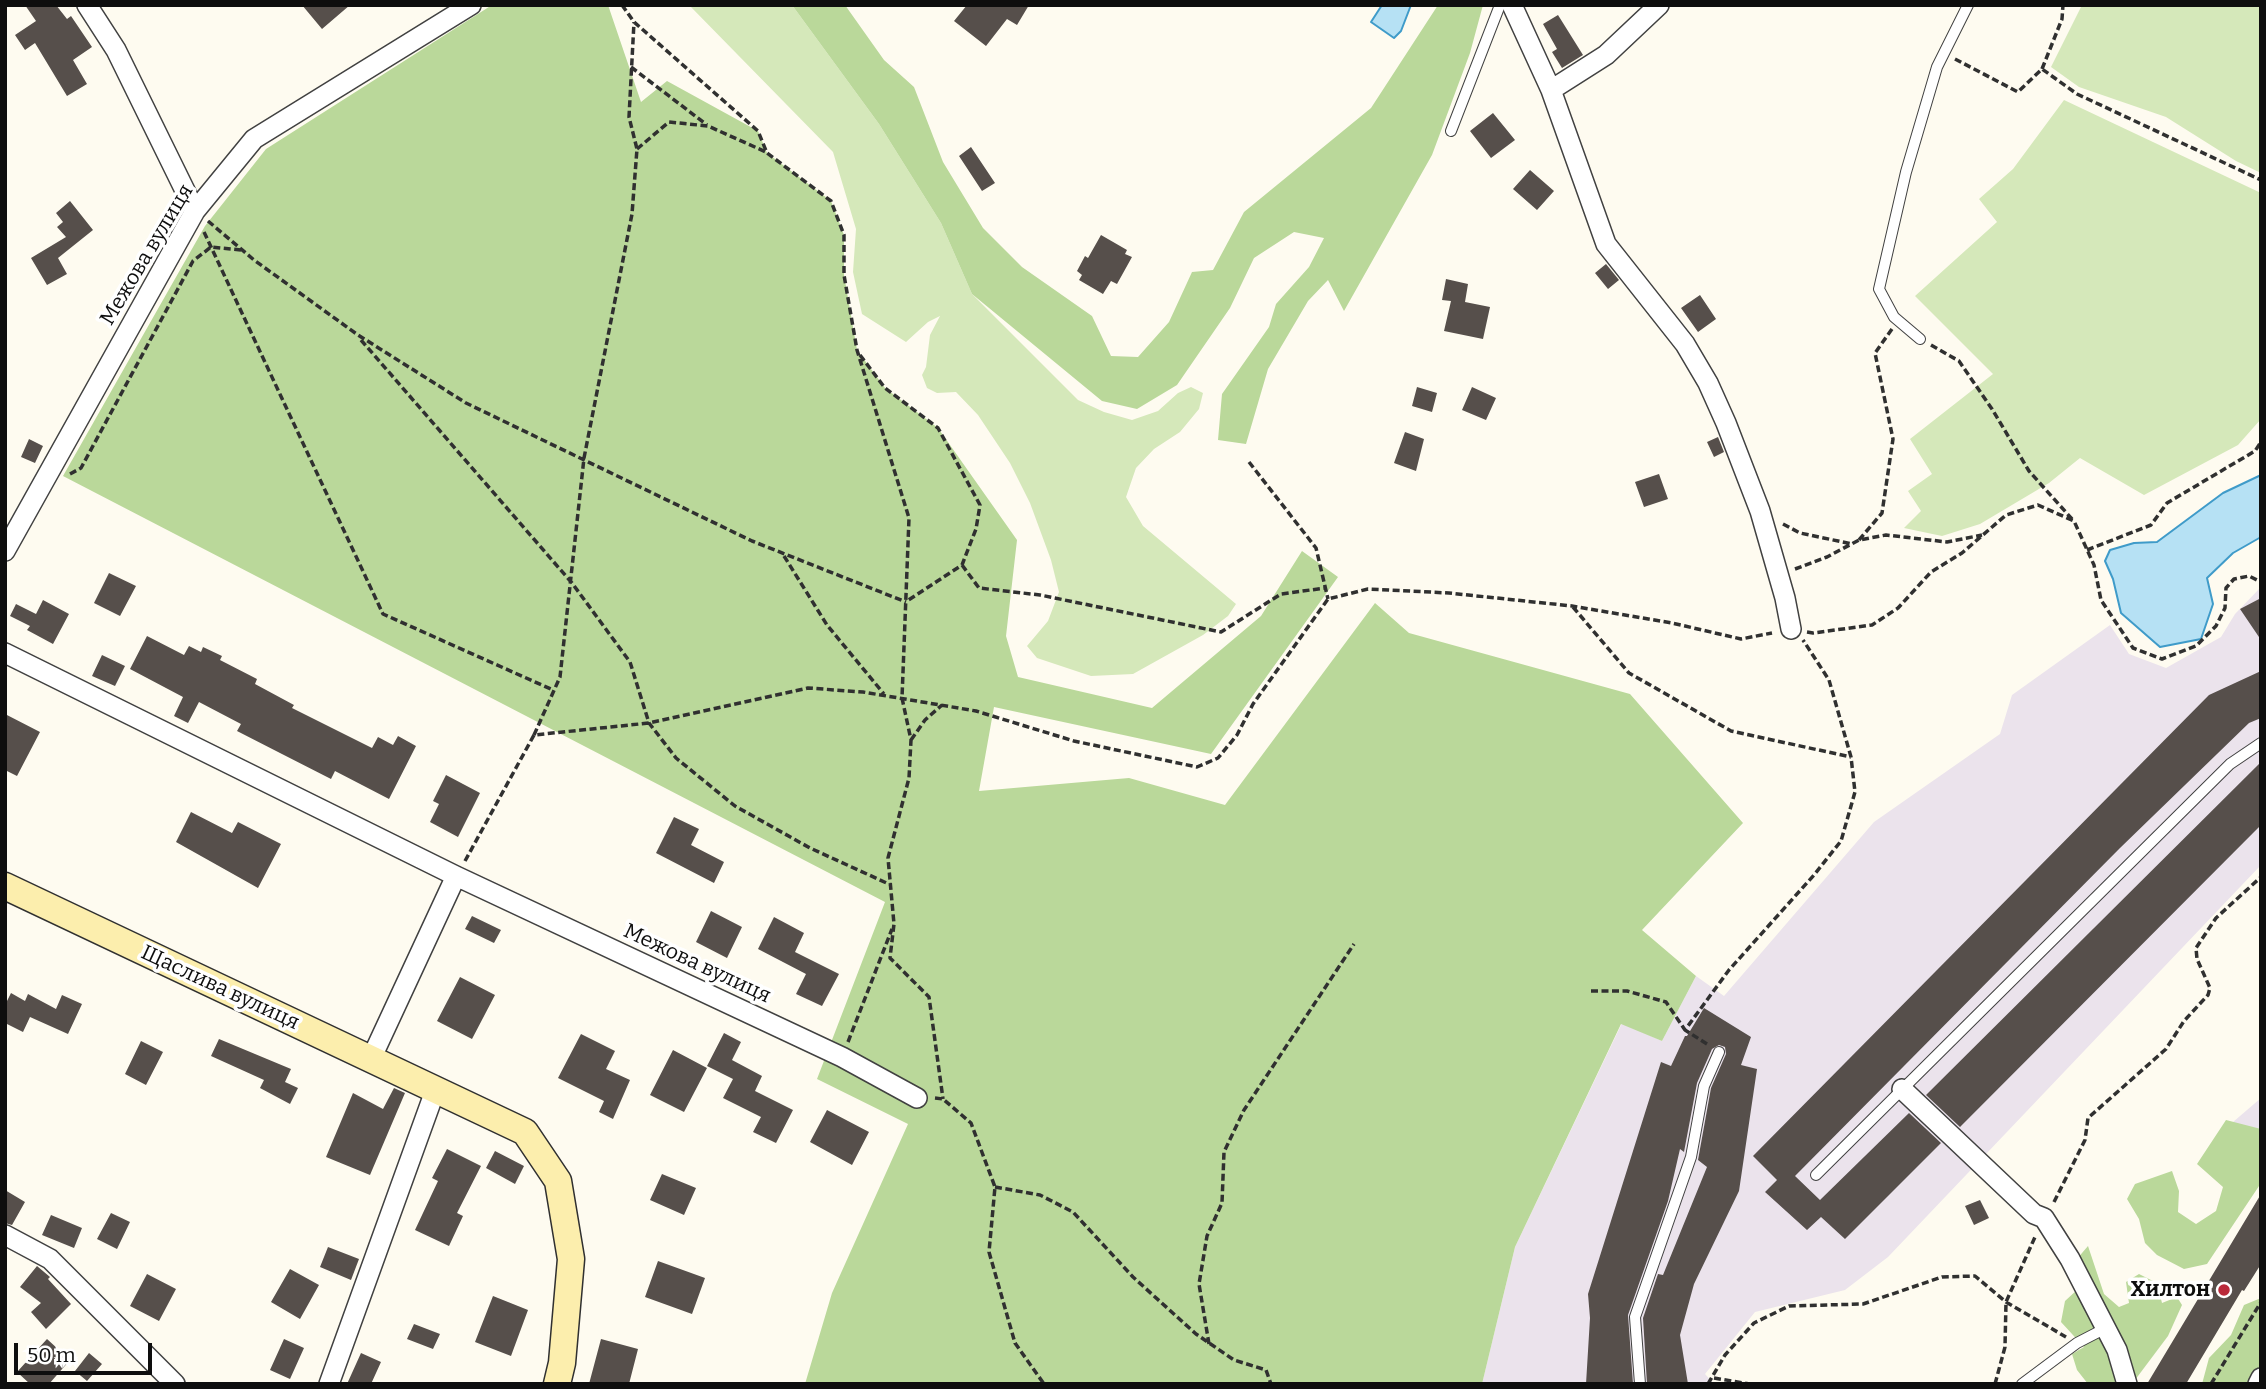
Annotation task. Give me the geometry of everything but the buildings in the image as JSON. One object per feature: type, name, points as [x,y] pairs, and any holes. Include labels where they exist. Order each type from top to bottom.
[{"type":"street","points":[[87,5],[116,50],[195,211]]},
{"type":"street","name":"Межова вулиця","points":[[5,551],[195,211],[254,139],[471,5]]},
{"type":"street","points":[[1512,5],[1552,90],[1606,244],[1685,344],[1708,383],[1760,511],[1791,629]]},
{"type":"street","points":[[1552,90],[1606,55],[1659,5]]},
{"type":"street","name":"Межова вулиця","points":[[5,653],[457,876],[842,1057],[917,1098]]},
{"type":"street","points":[[371,1059],[457,876]]},
{"type":"street","name":"Щаслива вулиця","points":[[5,886],[525,1132],[558,1181],[570,1259],[562,1363],[557,1384]]},
{"type":"street","points":[[1902,1090],[2034,1214],[2044,1218],[2070,1259],[2106,1328],[2117,1350],[2127,1384]]},
{"type":"street","points":[[329,1384],[435,1091]]},
{"type":"street","points":[[5,1235],[50,1259],[175,1384]]},
{"type":"street","points":[[2258,1384],[2261,1378]]},
{"type":"lane","points":[[1451,131],[1500,5]]},
{"type":"lane","points":[[1920,339],[1894,317],[1879,289],[1906,172],[1937,67],[1968,5]]},
{"type":"lane","points":[[1816,1175],[2230,764],[2261,743]]},
{"type":"lane","points":[[1640,1384],[1635,1317],[1691,1157],[1704,1086],[1719,1052]]},
{"type":"lane","points":[[2022,1384],[2077,1343],[2106,1328]]},
{"type":"path","points":[[622,5],[634,22],[758,131],[767,153]]},
{"type":"path","points":[[1943,53],[2018,92],[2042,69],[2062,19],[2063,5]]},
{"type":"path","points":[[457,876],[534,735],[560,677],[584,458],[632,214],[636,149],[629,117],[634,22]]},
{"type":"path","points":[[631,67],[708,126],[767,153],[831,201],[844,235],[844,275],[857,350],[909,517],[902,698],[911,740],[909,778],[888,858],[894,924],[890,958],[929,997],[943,1099],[971,1123],[995,1186],[989,1252],[1015,1343],[1044,1384]]},
{"type":"path","points":[[2042,69],[2077,94],[2261,180]]},
{"type":"path","points":[[636,149],[669,122],[708,126]]},
{"type":"path","points":[[195,211],[383,614],[554,690]]},
{"type":"path","points":[[195,211],[243,251],[358,335],[466,402],[782,554],[906,602]]},
{"type":"path","points":[[40,491],[81,468],[193,261],[211,247],[243,251]]},
{"type":"path","points":[[1859,540],[1882,513],[1894,439],[1875,353],[1892,329],[1894,317]]},
{"type":"path","points":[[358,335],[572,583],[630,662],[649,723],[676,758],[735,806],[810,848],[891,885]]},
{"type":"path","points":[[1920,339],[1959,361],[2029,471],[2074,521],[2094,565],[2101,600],[2133,648],[2162,659],[2196,646],[2216,626],[2225,608],[2226,588],[2234,579],[2249,576],[2261,582]]},
{"type":"path","points":[[857,350],[885,388],[938,428],[980,505],[976,529],[962,565],[906,602]]},
{"type":"path","points":[[2087,550],[2151,525],[2167,503],[2255,451],[2261,442]]},
{"type":"path","points":[[1249,462],[1316,548],[1328,599]]},
{"type":"path","points":[[534,735],[649,723],[808,688],[902,698],[976,711],[1074,741],[1197,767],[1218,758],[1237,735],[1253,704],[1328,599],[1368,589],[1449,593],[1572,606],[1672,623],[1741,639],[1791,629],[1813,634],[1872,625],[1898,608],[1931,572],[1962,553],[2006,515],[2038,505],[2074,521]]},
{"type":"path","points":[[1760,511],[1800,533],[1852,544]]},
{"type":"path","points":[[1779,579],[1807,563],[1827,557],[1859,540],[1886,535],[1947,542],[1984,535]]},
{"type":"path","points":[[782,554],[827,625],[885,696]]},
{"type":"path","points":[[962,565],[979,588],[1051,597],[1221,632],[1281,594],[1325,588]]},
{"type":"path","points":[[1572,606],[1629,673],[1731,731],[1851,757]]},
{"type":"path","points":[[1685,1030],[1729,970],[1840,841],[1855,792],[1851,757],[1829,680],[1809,646],[1791,629]]},
{"type":"path","points":[[911,740],[925,720],[942,705]]},
{"type":"path","points":[[1995,1384],[2005,1347],[2007,1302],[2044,1218],[2080,1152],[2085,1140],[2088,1118],[2166,1049],[2184,1021],[2199,1008],[2210,988],[2197,959],[2196,948],[2216,918],[2261,877]]},
{"type":"path","points":[[842,1057],[894,924]]},
{"type":"path","points":[[1209,1344],[1199,1284],[1207,1236],[1222,1203],[1224,1152],[1244,1110],[1354,944]]},
{"type":"path","points":[[1591,991],[1627,991],[1666,1002],[1685,1030],[1719,1052]]},
{"type":"path","points":[[995,1186],[1040,1195],[1073,1212],[1133,1277],[1196,1334],[1234,1360],[1266,1370],[1271,1384]]},
{"type":"path","points":[[1708,1384],[1725,1355],[1754,1323],[1789,1306],[1863,1304],[1942,1277],[1975,1276],[2007,1302],[2077,1343]]},
{"type":"path","points":[[2211,1384],[2261,1302]]},
{"type":"path","points":[[1713,1378],[1750,1384]]},
{"type":"shaded area","points":[[2261,587],[2261,865],[1888,1257],[1845,1290],[1755,1312],[1705,1374],[1714,1384],[1482,1384],[1515,1247],[1622,1023],[1662,1041],[1696,976],[1724,996],[1874,822],[2000,734],[2012,695],[2110,625],[2129,654],[2166,668],[2221,637],[2235,614]]},
{"type":"shaded area","points":[[2261,1098],[2261,1155],[2226,1128]]},
{"type":"green space","points":[[492,5],[608,5],[641,102],[667,81],[758,131],[767,153],[831,201],[844,235],[844,275],[857,350],[885,388],[938,428],[1017,540],[1006,636],[1018,677],[1152,708],[1261,616],[1302,551],[1338,577],[1211,754],[994,707],[979,791],[1129,778],[1225,805],[1375,603],[1409,633],[1630,694],[1743,823],[1642,930],[1696,976],[1662,1041],[1621,1024],[1515,1247],[1482,1384],[805,1384],[832,1293],[908,1124],[817,1079],[885,902],[63,476],[205,226],[266,149]]},
{"type":"green space","points":[[689,5],[792,5],[879,124],[941,223],[972,294],[1078,400],[1104,412],[1132,420],[1158,411],[1178,393],[1191,387],[1203,393],[1199,409],[1180,432],[1154,449],[1136,468],[1126,497],[1143,526],[1236,604],[1228,616],[1203,635],[1133,674],[1091,676],[1037,658],[1027,646],[1048,621],[1059,592],[1051,560],[1030,503],[1010,463],[978,415],[956,392],[937,393],[927,388],[922,375],[926,367],[930,335],[940,316],[928,322],[906,342],[862,314],[853,272],[856,229],[833,152]]},
{"type":"green space","points":[[792,5],[845,5],[884,60],[914,87],[943,162],[983,228],[1022,267],[1092,316],[1111,356],[1138,357],[1169,322],[1192,272],[1213,270],[1244,212],[1371,108],[1438,5],[1483,5],[1470,53],[1432,155],[1344,311],[1328,280],[1308,301],[1268,369],[1246,444],[1218,440],[1222,394],[1269,327],[1276,304],[1309,267],[1324,238],[1294,232],[1254,258],[1230,308],[1177,385],[1137,409],[1102,401],[972,294],[941,223],[879,124]]},
{"type":"green space","points":[[2082,5],[2261,5],[2261,173],[2236,161],[2166,117],[2079,87],[2051,67]]},
{"type":"green space","points":[[2064,100],[2261,193],[2261,419],[2238,445],[2144,495],[2080,458],[2049,483],[1980,524],[1942,536],[1904,528],[1921,511],[1908,491],[1932,474],[1910,439],[1993,374],[1915,296],[1997,222],[1979,199],[2013,169]]},
{"type":"green space","points":[[2226,1120],[2261,1129],[2259,1186],[2207,1264],[2184,1269],[2157,1255],[2145,1243],[2139,1219],[2127,1199],[2135,1184],[2172,1171],[2179,1191],[2178,1212],[2196,1224],[2216,1211],[2223,1187],[2197,1164]]},
{"type":"green space","points":[[2088,1246],[2104,1294],[2119,1307],[2129,1303],[2126,1282],[2139,1274],[2157,1283],[2162,1303],[2177,1297],[2182,1305],[2168,1336],[2135,1380],[2128,1384],[2088,1384],[2077,1370],[2072,1354],[2084,1347],[2061,1322],[2065,1301],[2078,1289],[2076,1260]]},
{"type":"green space","points":[[2261,1298],[2261,1367],[2252,1384],[2202,1384],[2209,1358],[2231,1335],[2244,1305]]},
{"type":"water","points":[[1382,5],[1411,5],[1401,31],[1394,38],[1371,22]]},
{"type":"water","points":[[2261,475],[2261,537],[2233,553],[2207,578],[2213,604],[2201,639],[2160,647],[2121,613],[2113,579],[2105,561],[2110,550],[2134,543],[2157,542],[2223,493]]},
{"type":"place","name":"Хилтон","points":[[2224,1290]]}]
